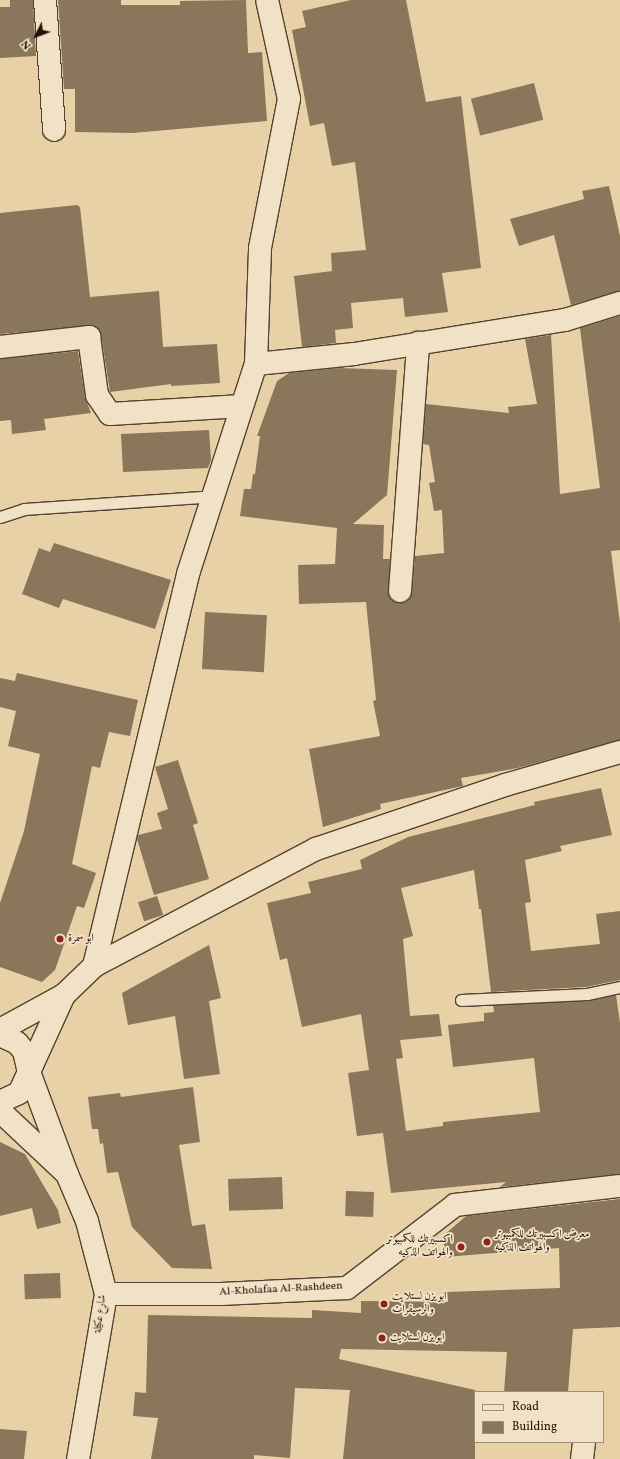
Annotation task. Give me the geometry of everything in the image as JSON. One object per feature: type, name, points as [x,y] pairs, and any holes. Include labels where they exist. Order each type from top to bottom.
[{"type":"street","points":[[45,0],[54,130]]},
{"type":"street","points":[[94,966],[188,574],[256,364],[260,248],[288,99],[266,0]]},
{"type":"street","points":[[256,364],[354,354],[565,320],[620,303]]},
{"type":"street","points":[[0,347],[89,337],[97,395],[110,414],[242,406]]},
{"type":"street","points":[[400,591],[418,343]]},
{"type":"street","points":[[0,1030],[64,994],[94,966],[316,849],[505,785],[620,752]]},
{"type":"street","points":[[0,1102],[19,1093],[64,994]]},
{"type":"street","name":"شارع عكيلة","points":[[0,1035],[17,1042],[24,1051],[29,1072],[67,1174],[87,1221],[106,1294],[78,1459]]},
{"type":"street","points":[[0,1111],[67,1174]]},
{"type":"street","name":"Al-Kholafaa Al-Rashdeen","points":[[106,1294],[221,1294],[347,1288],[455,1205],[620,1186]]},
{"type":"street","points":[[582,1459],[584,1443]]},
{"type":"lane","points":[[0,516],[24,509],[213,496]]},
{"type":"lane","points":[[460,1000],[587,994],[620,987]]},
{"type":"building","points":[[10,0],[33,0],[36,56],[0,58],[0,7],[10,7]]},
{"type":"building","points":[[58,0],[121,0],[121,5],[180,5],[180,1],[246,0],[248,53],[262,52],[267,121],[133,133],[75,132],[75,89],[64,89]]},
{"type":"building","points":[[351,0],[406,0],[426,102],[461,96],[481,268],[442,273],[448,312],[405,317],[403,298],[351,303],[353,328],[335,330],[336,343],[302,347],[294,276],[332,271],[331,253],[366,250],[355,162],[332,166],[324,123],[310,126],[292,30],[306,27],[302,11]]},
{"type":"building","points":[[534,83],[543,120],[480,136],[471,99]]},
{"type":"building","points":[[609,186],[620,236],[620,291],[571,305],[554,235],[519,246],[510,219],[584,199],[582,191]]},
{"type":"building","points":[[77,205],[80,207],[90,297],[159,291],[163,347],[217,344],[220,383],[171,386],[171,384],[110,392],[101,335],[94,326],[0,334],[0,213]]},
{"type":"building","points":[[620,316],[620,550],[611,551],[620,624],[620,740],[518,768],[461,778],[463,786],[380,804],[381,809],[323,827],[309,749],[380,736],[373,701],[376,700],[366,602],[299,604],[298,565],[335,564],[337,528],[240,516],[244,489],[251,489],[253,474],[255,474],[260,436],[257,436],[277,381],[289,373],[338,368],[397,370],[387,495],[353,524],[384,525],[383,559],[390,559],[389,596],[399,603],[406,602],[412,592],[415,556],[444,553],[442,510],[434,511],[429,483],[435,482],[429,445],[423,444],[426,404],[509,413],[508,407],[537,404],[525,339],[551,335],[560,494],[600,488],[580,328]]},
{"type":"building","points":[[78,351],[85,397],[91,413],[44,419],[46,430],[12,434],[11,420],[0,421],[0,359]]},
{"type":"building","points":[[209,430],[211,460],[208,468],[123,472],[121,434]]},
{"type":"building","points":[[54,543],[171,580],[155,629],[63,599],[59,608],[22,594],[39,548],[50,552]]},
{"type":"building","points":[[205,612],[267,615],[264,672],[202,669]]},
{"type":"building","points":[[17,673],[138,700],[130,736],[109,732],[100,768],[92,766],[72,864],[96,873],[84,908],[77,906],[55,970],[42,982],[0,967],[0,903],[24,831],[40,754],[8,746],[16,711],[0,707],[0,678],[15,681]]},
{"type":"building","points":[[178,760],[198,823],[193,825],[209,879],[154,895],[137,839],[138,835],[162,829],[157,813],[168,809],[155,767]]},
{"type":"building","points":[[601,788],[612,835],[560,846],[562,851],[525,860],[531,902],[525,903],[531,951],[600,944],[596,914],[620,911],[620,980],[586,987],[491,992],[481,909],[479,909],[474,870],[401,888],[413,936],[403,939],[410,1016],[439,1014],[442,1036],[400,1040],[403,1058],[396,1059],[406,1131],[443,1126],[443,1122],[540,1112],[534,1058],[453,1067],[448,1025],[484,1021],[484,1013],[494,1012],[493,1005],[587,1001],[620,994],[616,995],[620,1023],[620,1174],[500,1187],[506,1182],[391,1193],[383,1133],[357,1136],[348,1073],[369,1070],[361,1014],[302,1027],[287,958],[280,960],[267,903],[311,893],[308,882],[362,869],[360,860],[408,837],[535,805],[534,802]]},
{"type":"building","points":[[157,896],[163,915],[144,921],[138,902]]},
{"type":"building","points":[[209,945],[221,998],[209,1001],[220,1074],[184,1079],[175,1016],[128,1025],[122,993]]},
{"type":"building","points":[[193,1087],[200,1142],[179,1145],[192,1226],[205,1224],[212,1269],[172,1268],[132,1227],[118,1172],[107,1173],[103,1143],[100,1144],[98,1129],[92,1129],[88,1097],[120,1093],[121,1097]]},
{"type":"building","points":[[0,1142],[25,1154],[58,1210],[61,1223],[37,1229],[32,1208],[0,1216]]},
{"type":"building","points":[[282,1177],[283,1209],[229,1211],[228,1179]]},
{"type":"building","points":[[346,1191],[374,1192],[373,1217],[345,1216]]},
{"type":"building","points":[[620,1199],[620,1327],[573,1329],[568,1391],[504,1391],[507,1352],[341,1349],[339,1359],[475,1390],[475,1459],[343,1459],[350,1390],[295,1388],[290,1458],[254,1455],[254,1459],[151,1459],[158,1418],[133,1416],[135,1392],[146,1393],[148,1315],[312,1318],[312,1310],[361,1313],[361,1301],[448,1302],[447,1292],[560,1288],[559,1248],[445,1257],[443,1236],[466,1216]]},
{"type":"building","points":[[60,1273],[61,1298],[25,1299],[24,1274]]},
{"type":"building","points":[[0,1429],[27,1431],[24,1459],[0,1459]]},
{"type":"place","name":"ابو سمرة","points":[[60,939]]},
{"type":"place","name":"معرض اكسبيرتك للكمبيوتر والهواتف الذكيه","points":[[487,1242]]},
{"type":"place","name":"اكسبيرتك للكمبيوتر والهواتف الذكيه","points":[[461,1247]]},
{"type":"place","name":"ابو يزن لستلايت والرسيفرات","points":[[384,1304]]},
{"type":"place","name":"ابو يزن لستلايت","points":[[382,1338]]}]
